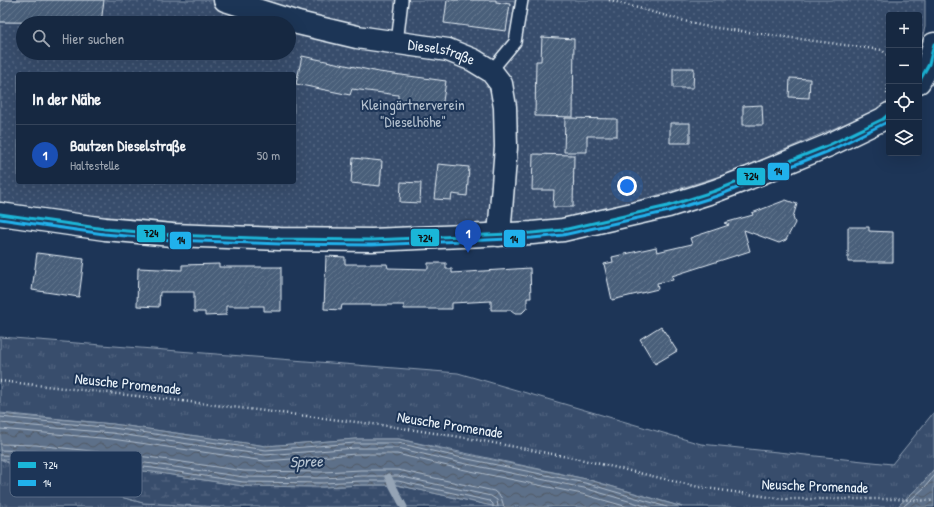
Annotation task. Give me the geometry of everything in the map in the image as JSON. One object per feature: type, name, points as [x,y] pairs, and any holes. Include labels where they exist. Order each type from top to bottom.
[{"type":"street","name":"Dieselstraße","points":[[225,0],[276,16]]},
{"type":"street","name":"Dieselstraße","points":[[296,22],[357,37],[448,50],[473,60],[491,71],[500,84],[505,107],[506,147],[499,235]]},
{"type":"street","points":[[922,77],[929,64],[934,44]]},
{"type":"street","points":[[0,214],[104,229],[172,235],[280,239],[372,240],[499,235],[563,230],[675,204],[750,178],[827,146],[886,116]]},
{"type":"lane","points":[[397,43],[402,0]]},
{"type":"lane","points":[[491,71],[515,42],[522,0]]},
{"type":"path","points":[[609,0],[704,26],[882,50],[886,55]]},
{"type":"path","name":"Neusche Promenade","points":[[0,381],[389,426],[579,459],[699,487],[784,499],[894,498],[934,501]]},
{"type":"green space","name":"Kleingärtnerverein \"Dieselhöhe\"","points":[[0,0],[925,0],[925,27],[922,38],[922,12],[886,12],[886,103],[879,109],[733,172],[629,204],[531,225],[342,229],[203,226],[17,208],[0,204]]},
{"type":"green space","points":[[0,337],[458,373],[701,444],[892,464],[934,412],[934,469],[922,484],[897,507],[683,507],[586,479],[399,439],[355,439],[266,446],[113,424],[0,413]]},
{"type":"green space","points":[[0,459],[10,464],[10,497],[121,497],[143,503],[220,507],[0,507]]},
{"type":"green space","points":[[2,459],[10,459],[10,463]]},
{"type":"green space","points":[[142,471],[243,486],[323,487],[397,485],[497,507],[220,507],[143,503],[121,497],[142,497]]},
{"type":"water","name":"Spree","points":[[0,414],[113,424],[266,446],[355,439],[399,439],[586,479],[682,507],[497,507],[397,485],[323,487],[243,486],[142,471],[142,451],[10,451],[10,459],[0,459]]},
{"type":"water","points":[[934,469],[934,507],[897,507],[922,484]]},
{"type":"building","points":[[0,0],[104,0],[102,16],[16,16],[16,22],[0,22]]},
{"type":"building","points":[[447,0],[496,0],[496,2],[510,4],[506,31],[444,23]]},
{"type":"building","points":[[542,37],[574,39],[573,117],[535,116],[536,61],[541,61]]},
{"type":"building","points":[[302,56],[379,72],[446,81],[442,108],[398,101],[398,95],[352,89],[350,95],[296,84]]},
{"type":"building","points":[[673,68],[694,68],[693,88],[673,88]]},
{"type":"building","points":[[790,78],[810,79],[809,98],[789,97]]},
{"type":"building","points":[[762,105],[763,125],[743,125],[743,106]]},
{"type":"building","points":[[565,118],[617,119],[617,136],[587,136],[587,152],[564,152]]},
{"type":"building","points":[[670,123],[690,123],[690,143],[670,143]]},
{"type":"building","points":[[533,154],[574,155],[573,207],[553,207],[554,190],[532,190]]},
{"type":"building","points":[[353,158],[382,161],[380,186],[351,183]]},
{"type":"building","points":[[438,164],[469,167],[467,196],[452,194],[451,200],[434,199]]},
{"type":"building","points":[[401,182],[421,183],[420,203],[400,202]]},
{"type":"building","points":[[786,200],[797,204],[793,217],[795,223],[786,240],[779,243],[744,230],[750,251],[672,276],[673,280],[657,283],[658,289],[612,300],[604,264],[613,262],[612,257],[656,247],[657,252],[692,244],[690,238],[729,225],[724,223],[753,215],[752,213]]},
{"type":"building","points":[[848,227],[869,227],[869,231],[893,232],[893,262],[848,262]]},
{"type":"building","points":[[37,253],[84,259],[79,297],[32,290]]},
{"type":"building","points":[[326,256],[345,257],[345,264],[387,264],[388,268],[428,269],[428,263],[446,263],[446,269],[452,269],[452,273],[530,268],[531,298],[527,298],[527,308],[522,313],[515,313],[511,310],[491,310],[491,301],[452,303],[452,309],[404,309],[404,305],[342,305],[341,310],[324,309]]},
{"type":"building","points":[[219,264],[219,267],[281,267],[281,311],[264,311],[264,306],[226,306],[226,315],[205,316],[205,312],[194,312],[194,292],[160,292],[159,307],[137,306],[138,268],[182,270],[182,265]]},
{"type":"building","points":[[661,326],[677,351],[655,364],[640,339]]},
{"type":"waterway","points":[[388,477],[404,507]]},
{"type":"transit line","name":"724","points":[[922,77],[929,64],[934,44]]},
{"type":"transit line","name":"724","points":[[0,214],[105,229],[172,235],[280,239],[372,240],[532,233],[563,230],[668,206],[715,191],[827,146],[886,116]]},
{"type":"transit line","name":"14","points":[[0,219],[104,234],[172,240],[280,244],[372,245],[532,238],[563,235],[669,211],[717,196],[829,151],[886,122]]},
{"type":"place","name":"Bautzen Dieselstraße","points":[[468,253]]}]
